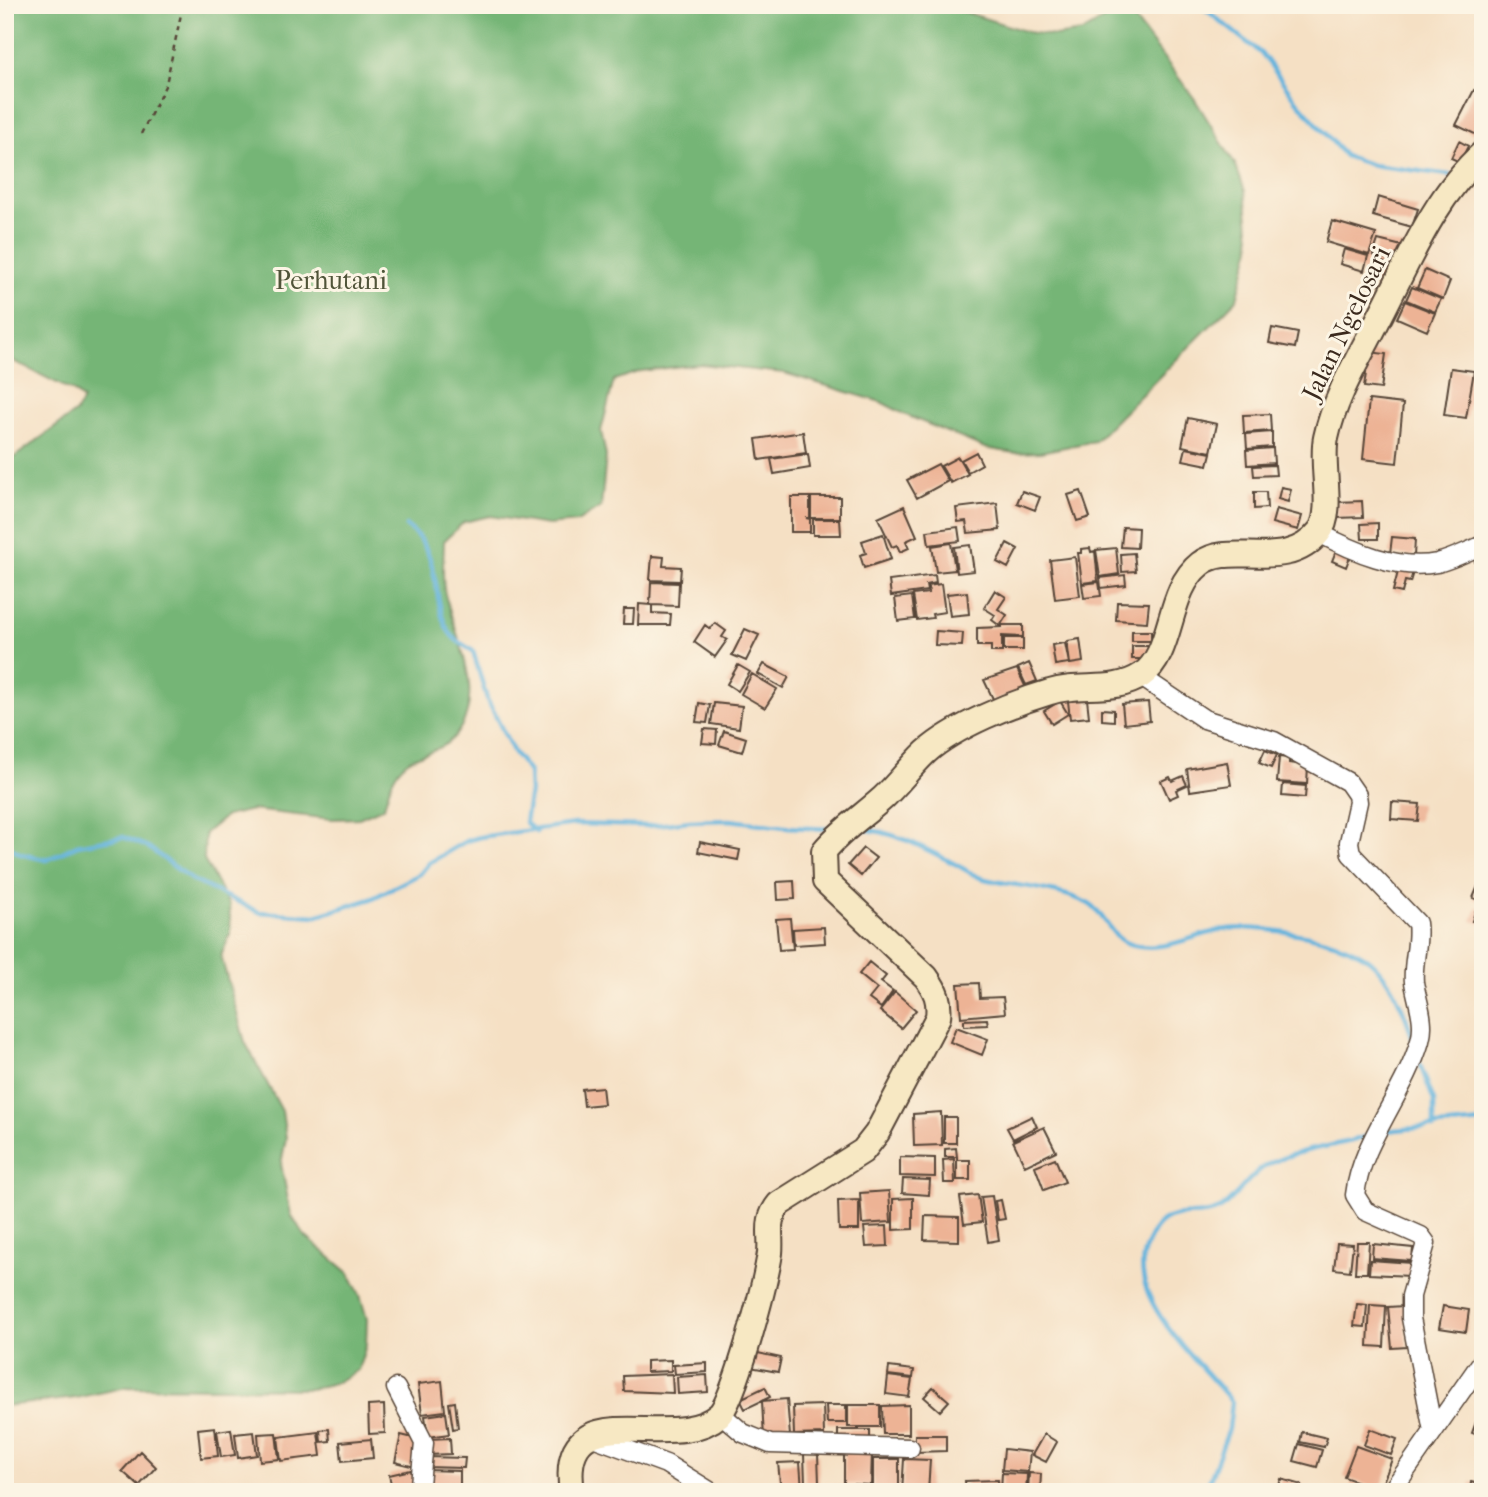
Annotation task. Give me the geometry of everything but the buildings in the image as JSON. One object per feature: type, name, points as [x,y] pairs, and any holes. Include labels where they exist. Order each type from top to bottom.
[{"type":"street","name":"Jalan Ngelosari","points":[[1319,533],[1326,519],[1325,440],[1337,402],[1433,214],[1459,175],[1483,153]]},
{"type":"street","points":[[572,1492],[574,1456],[578,1444],[587,1435],[599,1431],[668,1432],[698,1426],[721,1414],[741,1367],[764,1285],[770,1251],[768,1224],[772,1212],[779,1204],[863,1151],[890,1111],[938,1017],[936,992],[926,977],[825,881],[822,862],[824,851],[832,841],[901,781],[926,752],[957,730],[1052,691],[1113,687],[1140,676],[1152,667],[1175,600],[1201,563],[1215,558],[1277,556],[1297,549],[1319,533],[1347,548],[1415,565],[1439,562],[1483,545]]},
{"type":"street","points":[[1140,676],[1204,719],[1274,741],[1354,788],[1358,802],[1349,842],[1351,854],[1417,923],[1414,981],[1422,1026],[1415,1054],[1372,1140],[1356,1186],[1359,1204],[1365,1211],[1421,1236],[1426,1242],[1415,1276],[1411,1318],[1433,1431]]},
{"type":"street","points":[[1391,1492],[1483,1360]]},
{"type":"street","points":[[396,1388],[424,1443],[420,1484],[416,1492]]},
{"type":"street","points":[[721,1414],[743,1433],[770,1444],[910,1448]]},
{"type":"street","points":[[587,1435],[666,1464],[711,1492]]},
{"type":"path","points":[[141,134],[166,84],[183,5]]},
{"type":"green space","name":"Perhutani","points":[[5,5],[923,5],[949,7],[1028,32],[1055,36],[1082,32],[1106,18],[1132,16],[1194,98],[1235,164],[1245,191],[1251,247],[1237,299],[1095,441],[1040,452],[1014,453],[985,448],[881,402],[784,373],[699,364],[641,371],[614,380],[601,431],[606,456],[601,507],[577,522],[548,525],[490,516],[464,522],[444,541],[444,588],[469,682],[466,716],[453,739],[403,765],[392,782],[384,807],[359,818],[332,819],[252,810],[226,816],[205,833],[204,860],[229,905],[231,932],[221,956],[245,1042],[282,1111],[286,1138],[281,1164],[291,1215],[305,1236],[349,1273],[360,1295],[367,1319],[366,1345],[358,1370],[335,1383],[310,1389],[127,1387],[76,1398],[5,1406],[5,464],[76,412],[83,400],[73,391],[5,357]]},
{"type":"waterway","points":[[1200,5],[1263,55],[1296,100],[1345,156],[1372,165],[1450,175]]},
{"type":"waterway","points":[[1469,178],[1483,181]]},
{"type":"waterway","points":[[406,526],[419,538],[427,552],[447,628],[455,639],[473,651],[487,699],[514,753],[529,772],[530,791],[525,822],[536,832]]},
{"type":"waterway","points":[[5,845],[21,854],[47,860],[77,845],[123,837],[148,847],[192,880],[259,912],[316,916],[371,899],[420,874],[429,863],[466,841],[480,837],[575,824],[648,826],[730,820],[833,829]]},
{"type":"waterway","points":[[859,829],[885,833],[910,842],[981,878],[1077,898],[1095,908],[1112,932],[1130,944],[1168,945],[1216,931],[1244,928],[1306,935],[1347,947],[1363,956],[1382,973],[1399,1000],[1413,1040]]},
{"type":"waterway","points":[[1419,1062],[1434,1101],[1434,1128]]},
{"type":"waterway","points":[[1384,1131],[1483,1122]]},
{"type":"waterway","points":[[1205,1492],[1229,1429],[1232,1402],[1185,1349],[1154,1306],[1145,1284],[1142,1263],[1148,1242],[1158,1225],[1169,1218],[1206,1214],[1220,1209],[1254,1175],[1279,1159],[1369,1136]]}]
